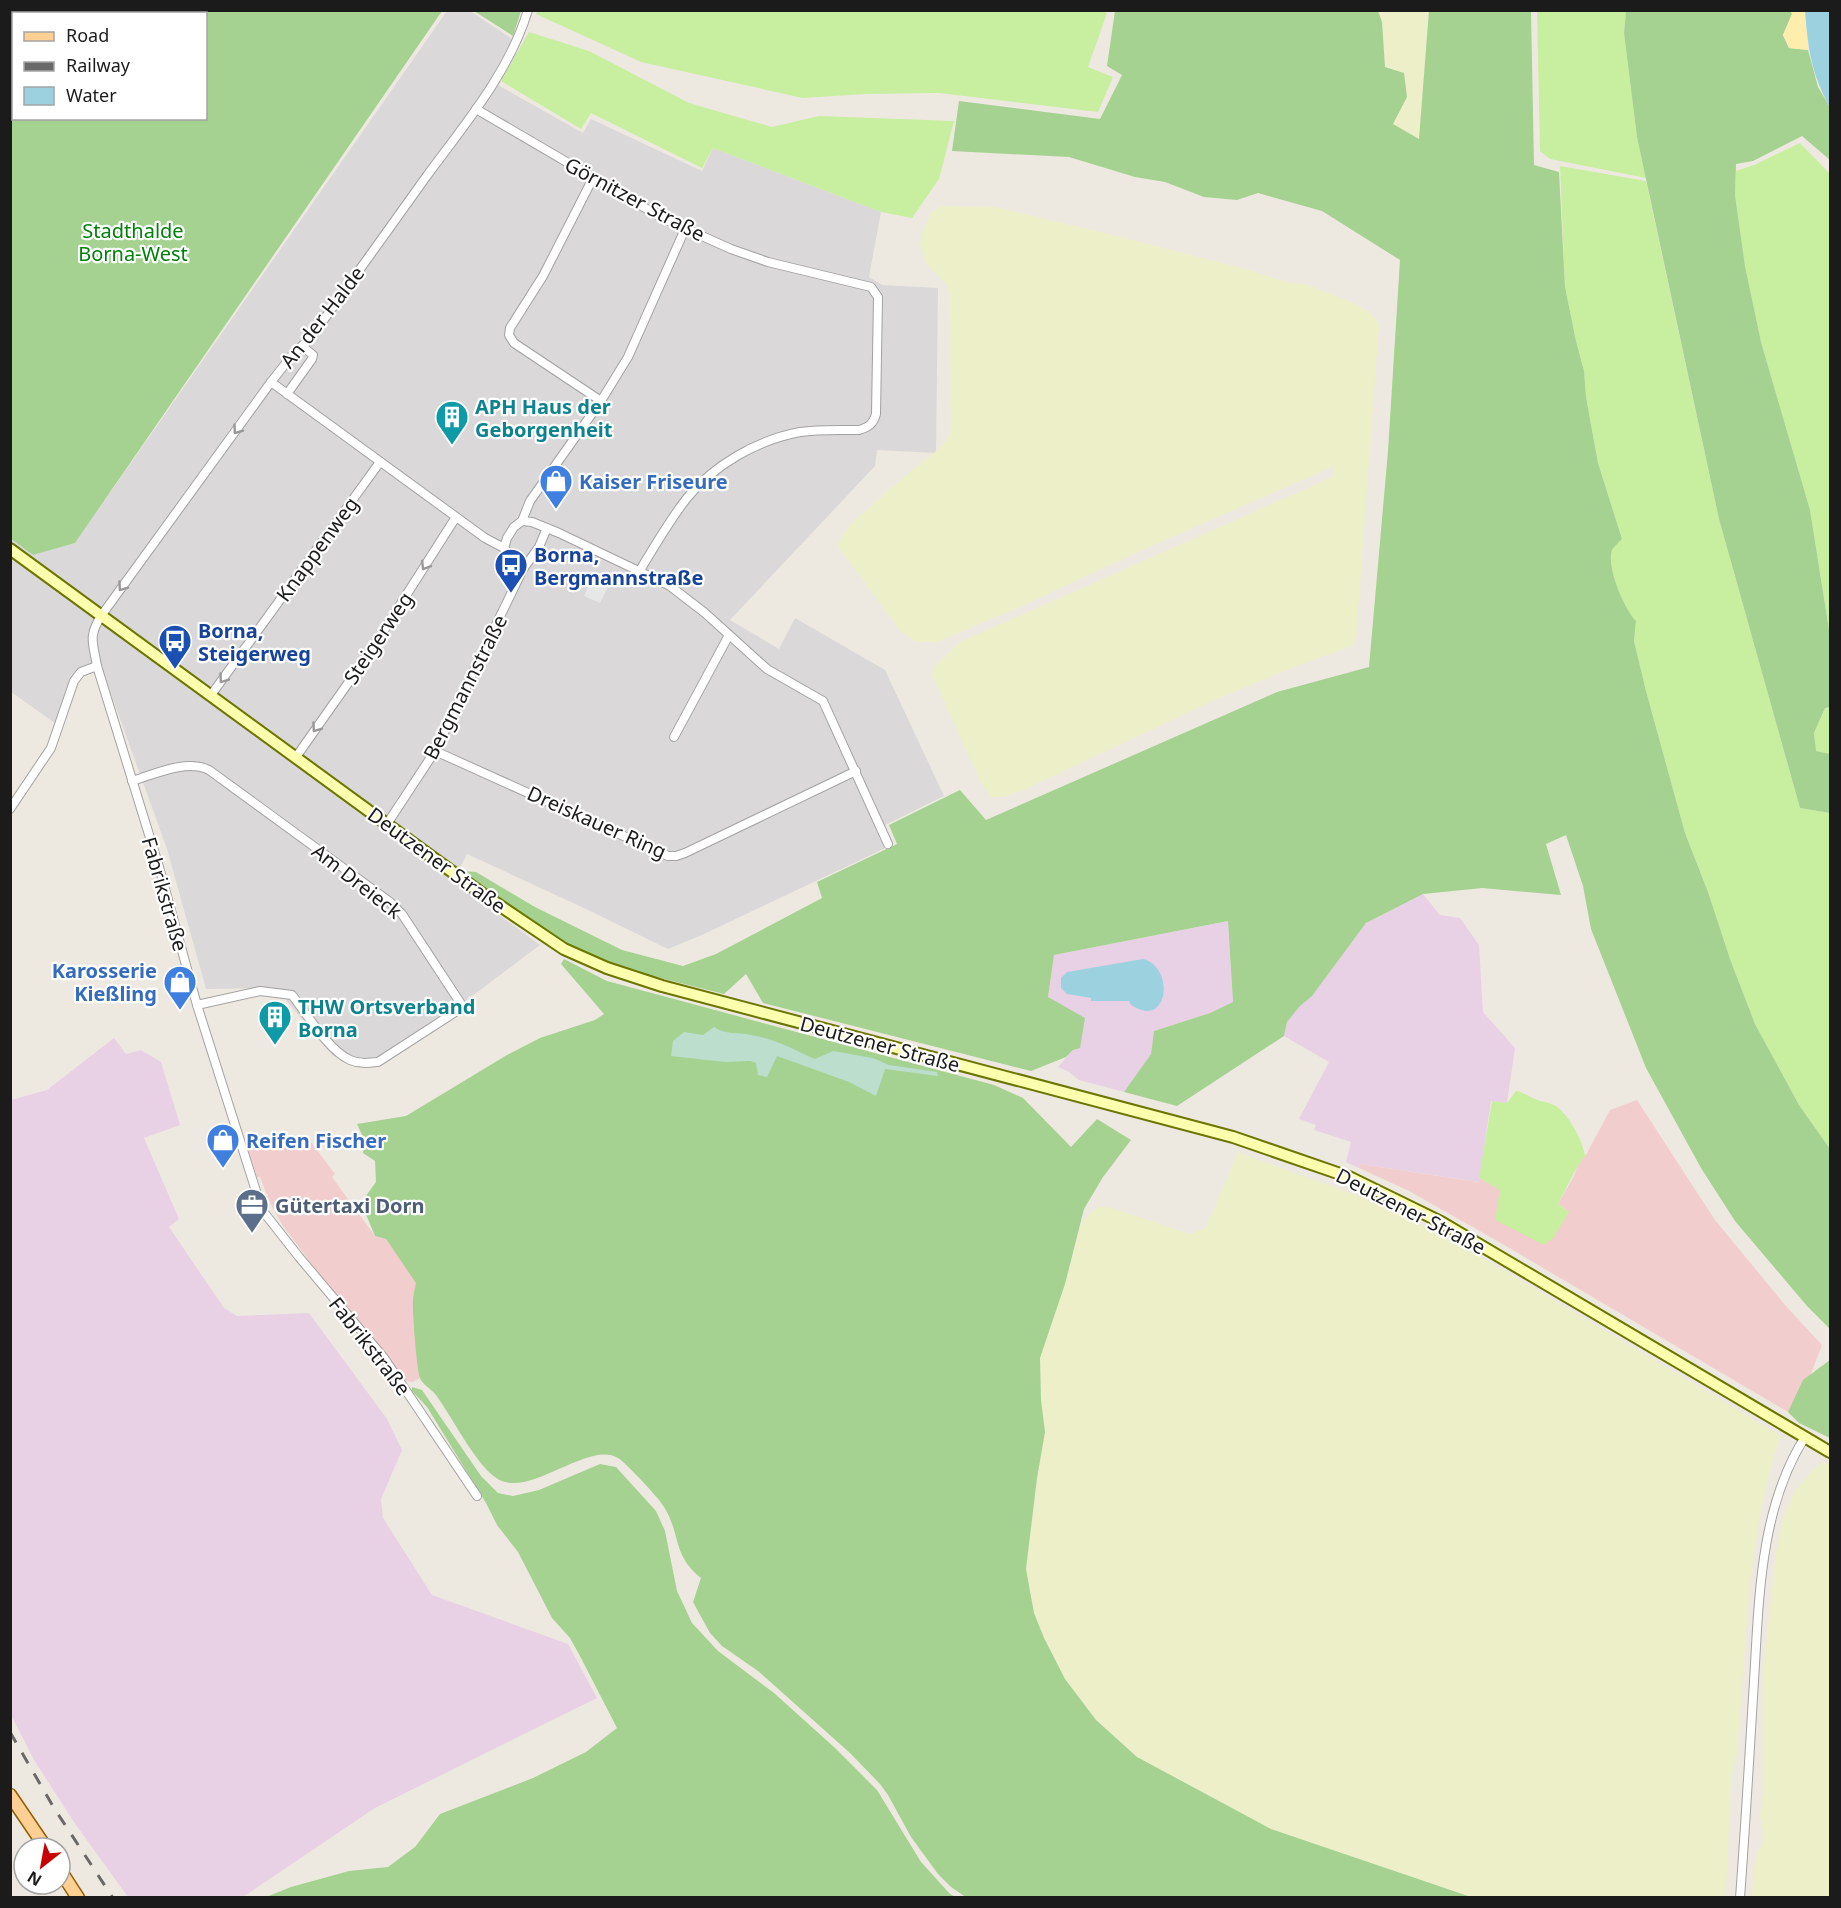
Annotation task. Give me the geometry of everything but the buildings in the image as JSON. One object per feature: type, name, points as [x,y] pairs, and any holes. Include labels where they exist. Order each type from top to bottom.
[{"type":"main road","name":"Deutzener Straße","points":[[10,549],[540,934],[587,960],[628,976],[1233,1137],[1349,1177],[1451,1227],[1830,1452]]},
{"type":"main road","points":[[10,1795],[38,1836]]},
{"type":"street","name":"An der Halde","points":[[101,616],[272,382],[294,353],[310,339],[476,109],[509,56],[528,10]]},
{"type":"street","name":"Görnitzer Straße","points":[[476,109],[592,178],[685,229],[768,262],[871,287],[878,297],[876,414],[873,422],[864,429],[801,432],[759,445],[727,462],[709,475],[686,499],[639,572]]},
{"type":"street","points":[[592,178],[543,276],[510,328],[509,335],[514,344],[601,401]]},
{"type":"street","points":[[504,548],[507,538],[522,520],[530,501],[601,401],[628,357],[685,229]]},
{"type":"street","points":[[287,394],[312,359],[313,355],[302,346]]},
{"type":"street","points":[[272,382],[485,538],[504,548],[523,569]]},
{"type":"street","name":"Knappenweg","points":[[211,695],[380,462]]},
{"type":"street","name":"Steigerweg","points":[[296,757],[370,652],[456,517]]},
{"type":"street","points":[[522,520],[547,528],[679,591],[767,669],[823,701],[888,844]]},
{"type":"street","name":"Bergmannstraße","points":[[387,824],[435,751],[523,569],[539,547],[547,528]]},
{"type":"street","name":"Fabrikstraße","points":[[101,616],[91,636],[97,666],[159,867],[197,1005],[262,1210],[384,1359],[477,1496]]},
{"type":"street","points":[[674,737],[729,635]]},
{"type":"street","points":[[10,809],[51,748],[74,681],[81,672],[97,666]]},
{"type":"street","name":"Dreiskauer Ring","points":[[435,751],[668,856],[686,853],[856,771]]},
{"type":"street","name":"Am Dreieck","points":[[132,781],[190,765],[201,766],[209,770],[390,902],[402,914],[463,1007],[378,1062],[362,1063],[348,1059],[331,1046],[292,995],[260,991],[197,1005]]},
{"type":"street","points":[[1740,1898],[1758,1622],[1764,1564],[1773,1515],[1783,1482],[1793,1455],[1805,1437]]},
{"type":"shaded area","points":[[447,11],[470,11],[520,44],[498,85],[583,133],[591,119],[702,171],[713,148],[881,212],[869,277],[882,285],[938,288],[936,453],[877,450],[875,466],[730,620],[779,649],[795,618],[885,670],[944,796],[885,825],[894,844],[668,949],[467,854],[453,881],[540,945],[378,1067],[333,1056],[276,988],[206,989],[167,849],[99,656],[89,664],[55,723],[11,692],[11,538],[33,555],[75,543]]},
{"type":"shaded area","points":[[593,576],[609,585],[600,603],[584,596]]},
{"type":"shaded area","points":[[1423,894],[1440,915],[1460,918],[1479,945],[1483,1012],[1515,1048],[1507,1103],[1491,1101],[1479,1182],[1360,1164],[1359,1168],[1346,1162],[1351,1142],[1314,1130],[1316,1125],[1299,1119],[1329,1062],[1284,1036],[1286,1022],[1312,996],[1366,923]]},
{"type":"shaded area","points":[[1228,921],[1233,1002],[1210,1013],[1154,1031],[1151,1054],[1124,1092],[1079,1080],[1058,1067],[1073,1050],[1048,997],[1054,955]]},
{"type":"shaded area","points":[[114,1038],[126,1054],[141,1050],[161,1062],[180,1125],[144,1138],[179,1219],[169,1227],[224,1308],[237,1316],[309,1313],[387,1419],[402,1450],[381,1499],[383,1518],[432,1595],[568,1644],[597,1698],[375,1808],[243,1897],[128,1897],[76,1825],[34,1760],[11,1715],[11,1100],[47,1090]]},
{"type":"shaded area","points":[[1637,1100],[1715,1220],[1786,1306],[1822,1345],[1795,1416],[1499,1242],[1409,1191],[1359,1168],[1360,1164],[1478,1182],[1479,1178],[1501,1190],[1568,1211],[1558,1204],[1578,1164],[1587,1153],[1610,1110]]},
{"type":"shaded area","points":[[308,1138],[335,1174],[332,1177],[375,1236],[386,1239],[417,1283],[413,1302],[420,1378],[413,1382],[405,1381],[345,1308],[283,1226],[271,1205],[260,1177],[257,1177],[247,1146]]},
{"type":"green space","name":"Stadthalde Borna-West","points":[[11,10],[442,11],[75,543],[33,555],[10,538]]},
{"type":"green space","points":[[538,10],[1102,11],[1107,13],[1088,67],[1113,77],[1098,112],[939,93],[803,98],[641,62],[536,14]]},
{"type":"green space","points":[[474,11],[521,11],[513,36]]},
{"type":"green space","points":[[1115,11],[1378,11],[1382,22],[1385,67],[1404,73],[1407,97],[1393,124],[1419,139],[1429,11],[1531,11],[1534,165],[1559,172],[1565,287],[1584,371],[1586,397],[1598,463],[1622,539],[1612,550],[1614,577],[1622,598],[1636,621],[1634,641],[1685,833],[1708,892],[1730,959],[1755,1024],[1799,1105],[1830,1149],[1830,1329],[1807,1306],[1735,1221],[1701,1168],[1646,1068],[1591,929],[1583,886],[1566,835],[1546,844],[1561,895],[1482,888],[1423,894],[1366,923],[1312,996],[1287,1022],[1284,1036],[1177,1106],[1124,1092],[1151,1054],[1154,1031],[1210,1013],[1233,1002],[1228,921],[1054,955],[1048,997],[1085,1018],[1080,1048],[1073,1050],[1066,1057],[1031,1071],[763,1003],[746,974],[724,994],[632,971],[584,954],[531,921],[462,871],[476,872],[535,907],[622,950],[683,966],[716,954],[822,898],[817,882],[897,844],[889,825],[960,790],[986,820],[1277,692],[1369,667],[1388,451],[1400,260],[1322,211],[1258,193],[1237,200],[1204,197],[1165,182],[1135,177],[1069,157],[952,151],[959,101],[1100,119],[1122,75],[1107,66]]},
{"type":"green space","points":[[1378,11],[1429,11],[1419,140],[1392,124],[1407,97],[1385,67],[1382,22]]},
{"type":"green space","points":[[1537,11],[1626,11],[1624,33],[1637,137],[1646,178],[1550,159],[1540,151]]},
{"type":"green space","points":[[1626,11],[1791,11],[1792,14],[1783,35],[1789,48],[1808,50],[1818,87],[1830,107],[1830,160],[1802,136],[1753,161],[1736,164],[1735,195],[1745,266],[1761,342],[1810,510],[1830,636],[1830,707],[1825,708],[1814,733],[1816,751],[1830,754],[1830,813],[1800,808],[1719,519],[1637,137],[1624,33]]},
{"type":"green space","points":[[529,32],[589,51],[689,103],[772,127],[819,116],[954,121],[939,179],[912,218],[881,212],[713,148],[702,168],[591,113],[581,129],[501,81]]},
{"type":"green space","points":[[1800,143],[1830,174],[1830,636],[1810,510],[1761,342],[1745,266],[1735,195],[1736,171]]},
{"type":"green space","points":[[1560,166],[1646,181],[1719,519],[1800,808],[1830,813],[1830,1149],[1799,1105],[1755,1024],[1730,959],[1708,892],[1685,833],[1634,641],[1636,622],[1622,598],[1614,577],[1612,550],[1622,539],[1598,463],[1586,397],[1584,371],[1565,287]]},
{"type":"green space","points":[[941,206],[995,207],[1117,236],[1290,283],[1305,284],[1358,305],[1372,315],[1379,324],[1356,639],[1352,646],[1210,702],[1026,789],[1004,797],[991,797],[981,782],[932,675],[937,664],[960,642],[1333,477],[1334,466],[937,642],[916,642],[900,630],[837,545],[851,524],[939,449],[948,438],[951,426],[950,298],[947,285],[925,262],[920,245],[922,233],[931,213]]},
{"type":"green space","points":[[1830,707],[1830,754],[1815,751],[1814,733],[1825,708]]},
{"type":"green space","points":[[564,959],[607,981],[994,1085],[1023,1098],[1071,1147],[1097,1119],[1131,1140],[1103,1177],[1084,1209],[1065,1284],[1040,1358],[1041,1400],[1045,1432],[1026,1569],[1034,1613],[1044,1638],[1065,1679],[1096,1720],[1137,1757],[1271,1829],[1471,1897],[967,1898],[938,1874],[911,1837],[880,1784],[850,1753],[758,1671],[722,1646],[710,1633],[693,1602],[701,1578],[685,1561],[673,1526],[661,1503],[622,1461],[607,1455],[593,1456],[532,1480],[518,1483],[505,1482],[486,1469],[435,1394],[420,1378],[413,1316],[416,1283],[386,1239],[375,1236],[365,1212],[363,1200],[376,1182],[375,1161],[363,1153],[364,1139],[357,1124],[406,1116],[507,1055],[540,1038],[595,1020],[604,1014],[561,964]]},
{"type":"green space","points":[[714,1027],[718,1030],[767,1039],[815,1059],[833,1051],[873,1058],[889,1065],[937,1072],[938,1076],[885,1069],[876,1096],[849,1082],[777,1056],[767,1077],[758,1075],[756,1063],[750,1061],[725,1062],[671,1056],[673,1041],[684,1032],[703,1035]]},
{"type":"green space","points":[[1516,1091],[1561,1110],[1575,1129],[1585,1156],[1558,1204],[1569,1212],[1554,1237],[1544,1245],[1495,1220],[1500,1190],[1479,1178],[1492,1101],[1507,1103]]},
{"type":"green space","points":[[1238,1152],[1375,1202],[1421,1224],[1493,1264],[1781,1436],[1761,1509],[1750,1579],[1737,1753],[1730,1795],[1726,1897],[1471,1897],[1271,1829],[1163,1772],[1137,1757],[1096,1720],[1065,1679],[1034,1613],[1026,1569],[1045,1432],[1041,1400],[1040,1358],[1065,1284],[1080,1228],[1085,1218],[1098,1207],[1112,1208],[1190,1234],[1206,1228]]},
{"type":"green space","points":[[1830,1360],[1830,1438],[1799,1423],[1788,1412],[1803,1380]]},
{"type":"green space","points":[[412,1387],[422,1390],[481,1476],[498,1493],[513,1496],[539,1490],[600,1464],[616,1467],[656,1511],[665,1531],[677,1591],[692,1623],[718,1651],[774,1693],[834,1747],[877,1790],[921,1862],[950,1894],[956,1897],[266,1897],[291,1887],[349,1871],[388,1867],[415,1847],[440,1814],[533,1778],[586,1752],[617,1728],[570,1638],[552,1618],[518,1552],[497,1525],[427,1407],[412,1391]]},
{"type":"green space","points":[[1823,1462],[1830,1464],[1830,1897],[1752,1897],[1754,1867],[1764,1839],[1760,1815],[1764,1786],[1764,1664],[1776,1554],[1782,1522],[1794,1492]]},
{"type":"sand","points":[[1791,11],[1805,11],[1808,50],[1789,48],[1783,35],[1792,14]]},
{"type":"water","points":[[1805,11],[1830,11],[1830,107],[1818,83],[1812,60]]},
{"type":"water","points":[[1143,959],[1153,964],[1160,973],[1163,984],[1160,1004],[1153,1010],[1143,1010],[1130,1004],[1129,1001],[1091,1001],[1091,998],[1067,994],[1061,988],[1061,978],[1067,972]]},
{"type":"railway","points":[[10,1732],[54,1808],[113,1898]]},
{"type":"place","name":"APH Haus der Geborgenheit","points":[[452,446]]},
{"type":"place","name":"Kaiser Friseure","points":[[556,510]]},
{"type":"place","name":"Borna, Bergmannstraße","points":[[511,594]]},
{"type":"place","name":"Borna, Steigerweg","points":[[175,670]]},
{"type":"place","name":"Karosserie Kießling","points":[[180,1011]]},
{"type":"place","name":"THW Ortsverband Borna","points":[[275,1046]]},
{"type":"place","name":"Reifen Fischer","points":[[223,1169]]},
{"type":"place","name":"Gütertaxi Dorn","points":[[252,1234]]}]
